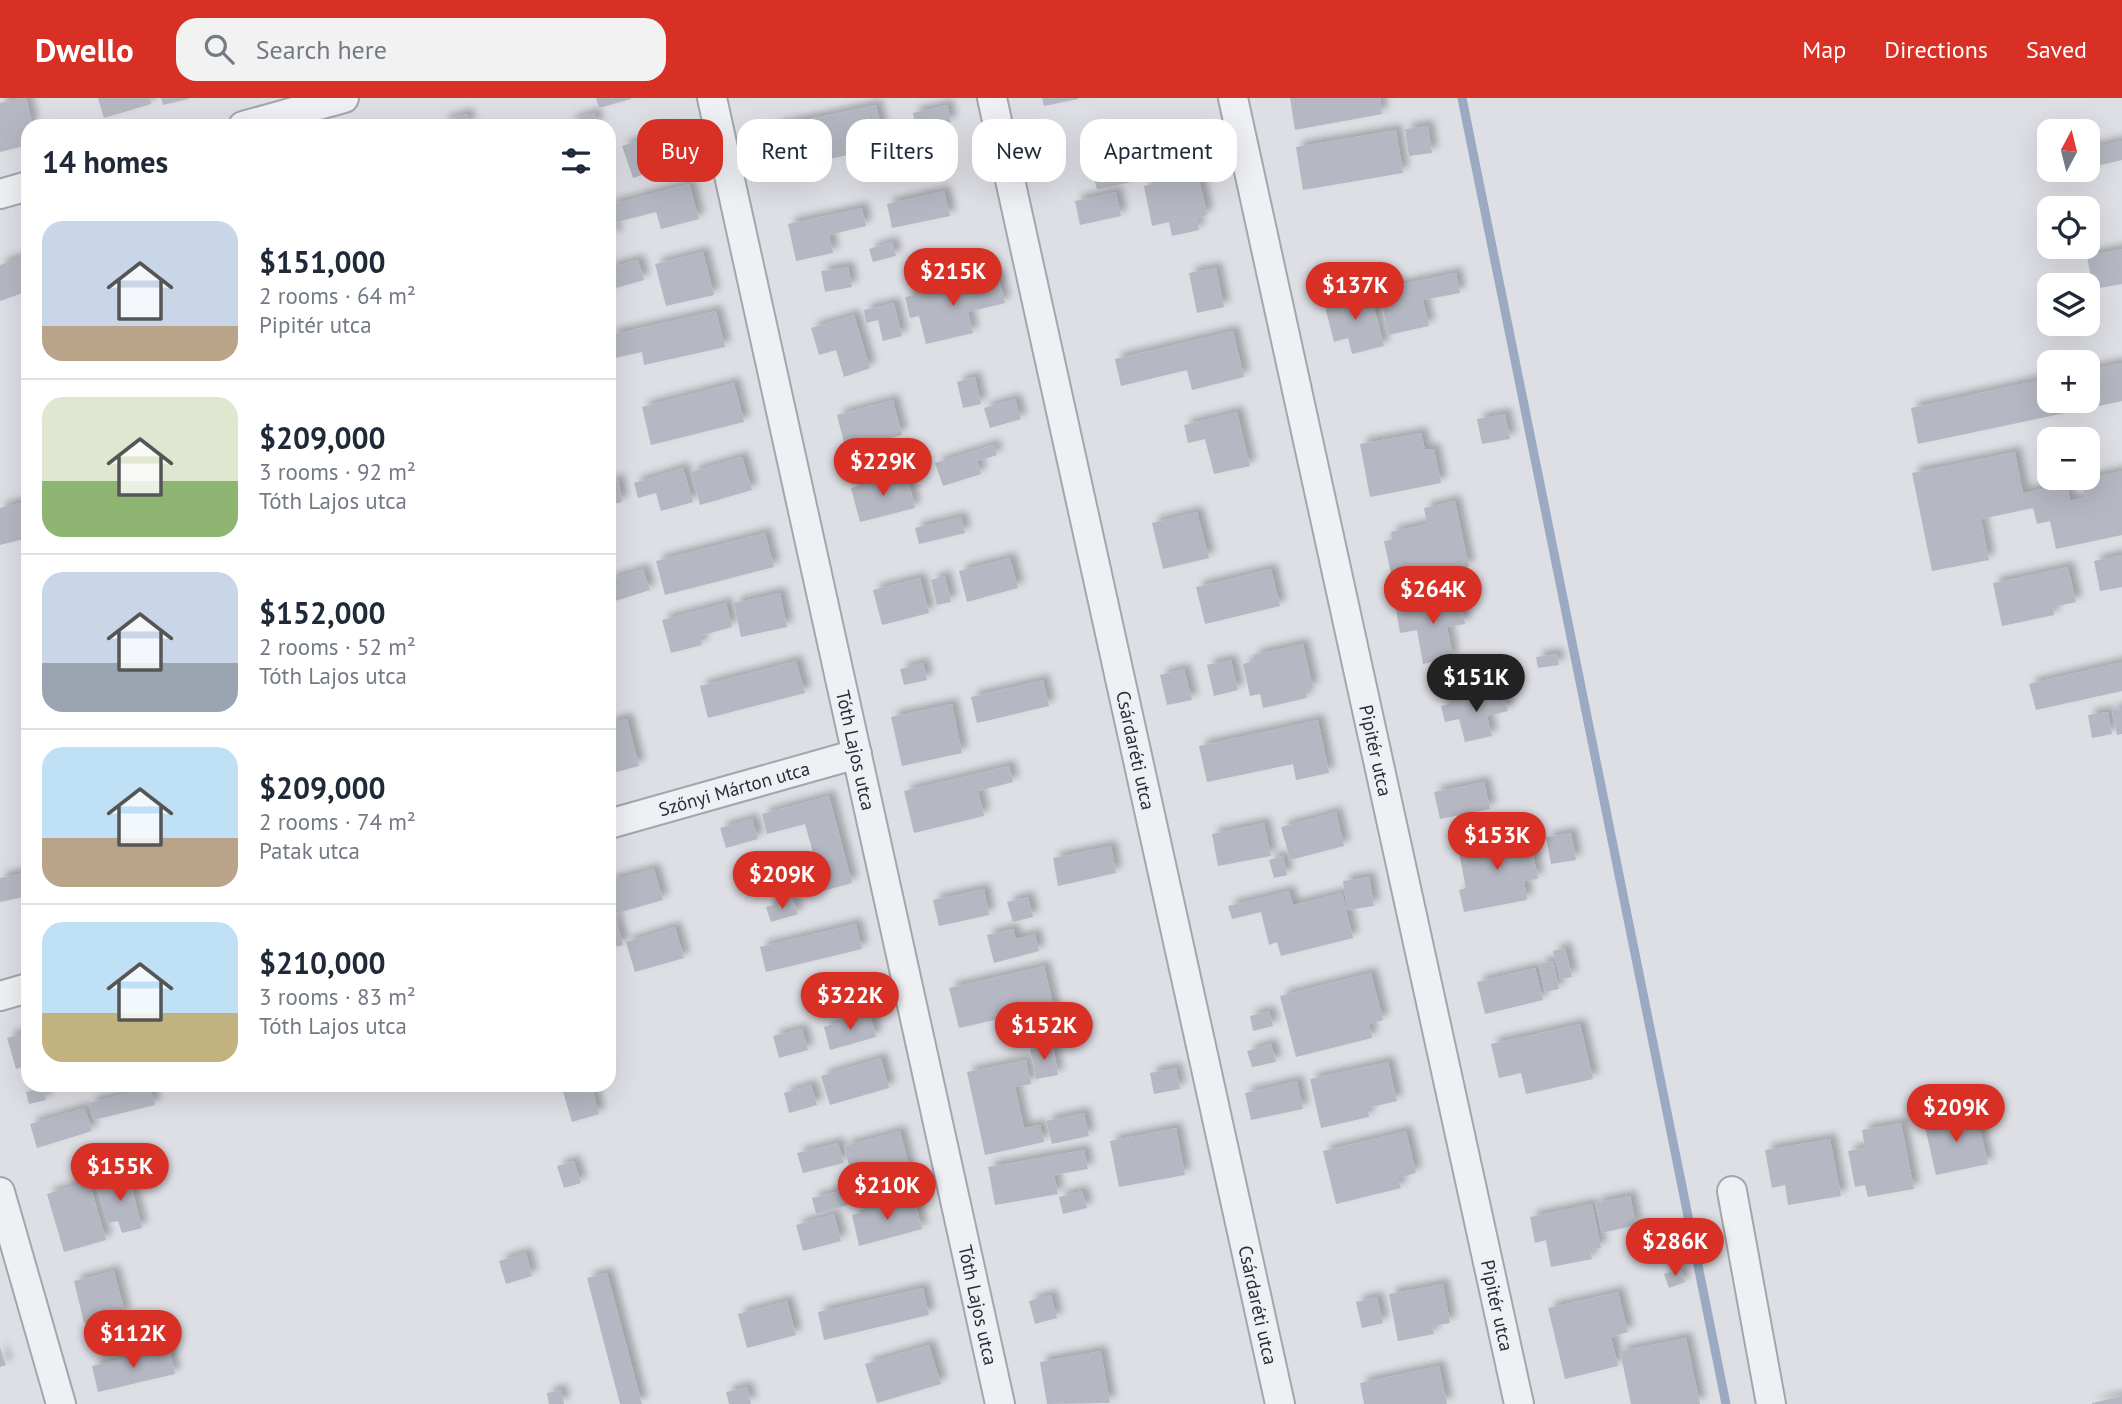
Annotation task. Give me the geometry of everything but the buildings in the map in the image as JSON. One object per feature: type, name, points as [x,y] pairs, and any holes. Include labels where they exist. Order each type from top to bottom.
[{"type":"street","points":[[268,119],[344,98]]},
{"type":"street","name":"Tóth Lajos utca","points":[[712,98],[1000,1404]]},
{"type":"street","name":"Csárdaréti utca","points":[[992,98],[1280,1404]]},
{"type":"street","name":"Pipitér utca","points":[[1233,98],[1519,1404]]},
{"type":"street","points":[[0,194],[21,188]]},
{"type":"street","name":"Szőnyi Márton utca","points":[[616,822],[857,754]]},
{"type":"street","points":[[0,996],[21,990]]},
{"type":"street","points":[[1732,1191],[1771,1404]]},
{"type":"street","points":[[0,1192],[61,1404]]},
{"type":"waterway","points":[[1462,98],[1726,1404]]}]
